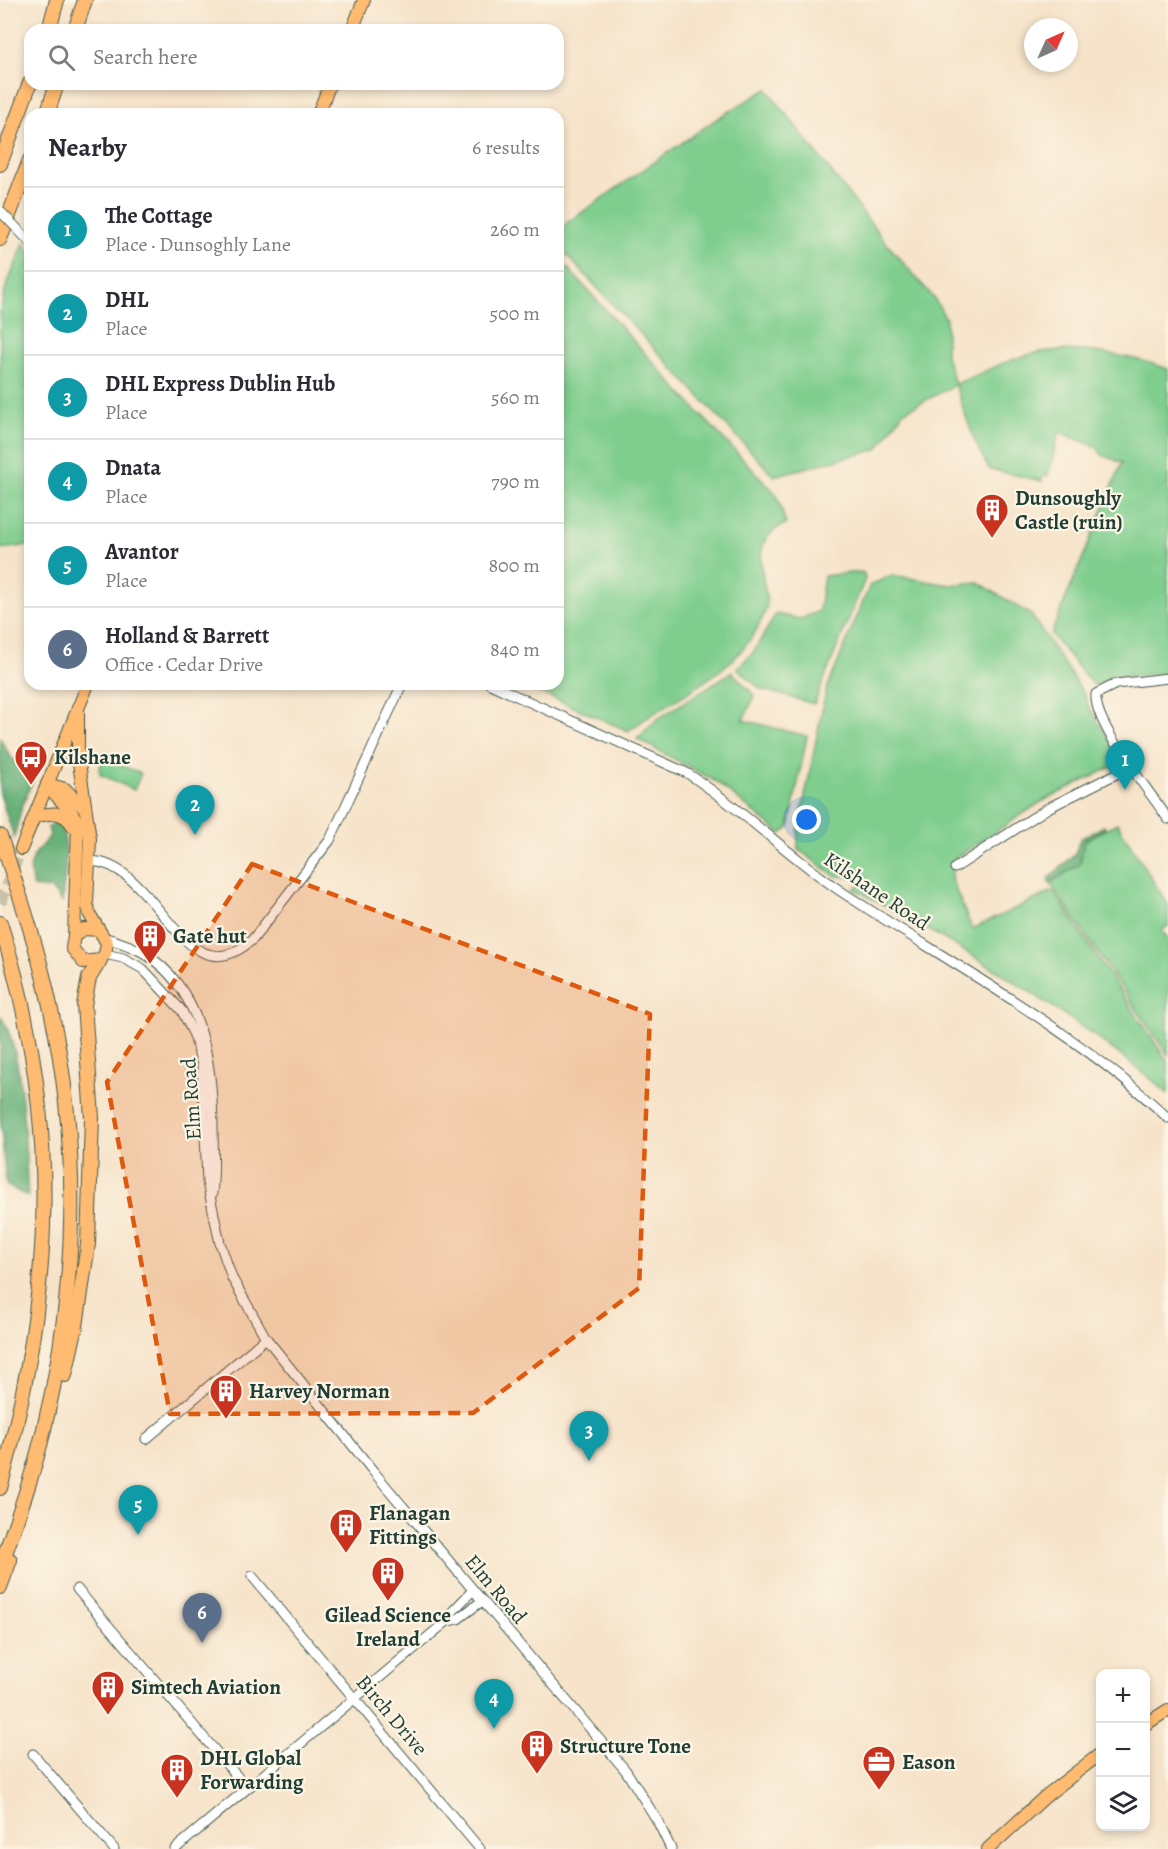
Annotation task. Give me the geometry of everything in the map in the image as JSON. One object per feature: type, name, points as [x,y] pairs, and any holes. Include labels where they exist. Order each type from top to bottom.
[{"type":"highway","points":[[51,24],[57,0]]},
{"type":"highway","points":[[77,24],[85,0]]},
{"type":"highway","points":[[0,164],[27,90]]},
{"type":"highway","points":[[49,108],[55,90]]},
{"type":"highway","points":[[0,239],[24,176]]},
{"type":"highway","points":[[0,836],[40,962],[49,1002],[66,1102],[72,1191],[70,1270],[58,1368],[44,1431],[0,1568]]},
{"type":"highway","points":[[0,923],[18,985],[33,1060],[40,1109],[44,1230],[42,1280],[27,1381],[0,1488]]},
{"type":"highway","points":[[0,1587],[41,1466],[65,1372],[82,1287],[93,1161],[84,1005],[89,978],[103,957]]},
{"type":"main road","points":[[354,24],[364,0]]},
{"type":"main road","points":[[320,108],[328,90]]},
{"type":"main road","points":[[21,849],[86,690]]},
{"type":"main road","points":[[47,784],[53,794],[75,816],[78,836],[72,948],[77,958],[88,963],[103,957],[102,934],[87,904],[90,861],[89,824],[78,756],[78,708]]},
{"type":"main road","points":[[47,784],[65,789],[86,810]]},
{"type":"main road","points":[[34,817],[56,812],[65,815],[78,836]]},
{"type":"main road","points":[[74,936],[84,929],[102,934]]},
{"type":"main road","points":[[1148,1723],[1168,1710]]},
{"type":"main road","points":[[988,1849],[1047,1795],[1096,1758]]},
{"type":"street","points":[[0,211],[24,236]]},
{"type":"street","points":[[1168,678],[1116,684],[1095,694],[1097,712],[1168,819]]},
{"type":"street","points":[[90,861],[104,863],[136,883],[176,932],[188,945],[200,953],[215,956],[241,950],[253,939],[330,840],[399,690]]},
{"type":"street","name":"Kilshane Road","points":[[503,690],[687,773],[711,788],[816,874],[1084,1049],[1168,1118]]},
{"type":"street","points":[[955,868],[1048,808],[1132,766]]},
{"type":"street","name":"Elm Road","points":[[102,934],[136,948],[163,968],[177,983],[199,1025],[208,1057],[212,1087],[212,1196],[220,1243],[232,1278],[266,1338],[473,1590],[626,1771],[643,1796],[671,1849]]},
{"type":"street","name":"Elm Road","points":[[103,957],[132,962],[153,978],[182,1011],[194,1035],[202,1065],[207,1182],[212,1196]]},
{"type":"street","points":[[146,1439],[266,1338]]},
{"type":"street","name":"Birch Drive","points":[[252,1576],[480,1849]]},
{"type":"street","points":[[77,1589],[247,1788]]},
{"type":"street","points":[[175,1849],[447,1621],[452,1612],[473,1590]]},
{"type":"street","points":[[447,1621],[458,1619],[482,1600]]},
{"type":"street","points":[[33,1754],[114,1849]]},
{"type":"highlighted area","points":[[252,864],[650,1014],[639,1288],[473,1413],[170,1414],[107,1082]]},
{"type":"green space","points":[[767,89],[887,244],[934,298],[946,319],[946,355],[955,384],[1019,358],[1055,350],[1105,353],[1168,369],[1168,673],[1113,677],[1093,685],[1051,634],[1122,463],[1102,455],[1097,447],[1059,432],[1048,476],[1043,475],[1042,481],[989,469],[975,442],[955,385],[903,412],[878,449],[774,476],[564,252],[564,226],[568,222],[718,118]]},
{"type":"green space","points":[[24,244],[24,546],[0,549],[0,311],[6,287]]},
{"type":"green space","points":[[564,264],[777,495],[786,524],[766,539],[762,548],[761,558],[767,607],[757,629],[745,646],[715,674],[628,731],[535,690],[564,690]]},
{"type":"green space","points":[[864,573],[865,579],[814,704],[761,689],[737,668],[753,653],[776,614],[801,619],[819,611],[824,576]]},
{"type":"green space","points":[[892,575],[950,585],[978,582],[1031,615],[1084,694],[1089,707],[1120,757],[1121,762],[1041,802],[954,859],[951,878],[972,929],[1053,891],[1168,1062],[1168,1094],[1120,1054],[1032,993],[944,939],[854,889],[866,878],[835,876],[798,849],[798,831],[826,691],[870,585]]},
{"type":"green space","points":[[732,672],[755,696],[743,720],[807,736],[789,828],[781,834],[715,781],[637,739],[656,720]]},
{"type":"green space","points":[[0,738],[10,756],[32,775],[32,782],[22,806],[14,838],[0,794]]},
{"type":"green space","points":[[105,758],[141,774],[134,790],[100,774],[99,768]]},
{"type":"green space","points":[[59,821],[66,850],[62,902],[51,889],[33,887],[30,870],[32,858],[50,836],[48,827]]},
{"type":"green space","points":[[1117,823],[1168,905],[1168,926],[1162,930],[1168,939],[1168,1055],[1050,883],[1080,864],[1084,841]]},
{"type":"green space","points":[[1104,826],[1106,828],[1084,841],[1080,864],[1050,883],[1048,879],[1075,854],[1080,839]]},
{"type":"green space","points":[[0,1016],[8,1031],[19,1076],[28,1197],[6,1185],[0,1116]]},
{"type":"tunnel","points":[[0,903],[21,849]]},
{"type":"place","name":"Dunsoughly Castle (ruin)","points":[[992,539]]},
{"type":"place","name":"Kilshane","points":[[31,786]]},
{"type":"place","name":"The Cottage","points":[[1125,790]]},
{"type":"place","name":"DHL","points":[[195,835]]},
{"type":"place","name":"Gate hut","points":[[150,965]]},
{"type":"place","name":"Harvey Norman","points":[[226,1420]]},
{"type":"place","name":"DHL Express Dublin Hub","points":[[589,1461]]},
{"type":"place","name":"Avantor","points":[[138,1535]]},
{"type":"place","name":"Flanagan Fittings","points":[[346,1554]]},
{"type":"place","name":"Gilead Science Ireland","points":[[388,1602]]},
{"type":"place","name":"Holland & Barrett","points":[[202,1643]]},
{"type":"place","name":"Simtech Aviation","points":[[108,1716]]},
{"type":"place","name":"Dnata","points":[[494,1729]]},
{"type":"place","name":"Structure Tone","points":[[537,1775]]},
{"type":"place","name":"Eason","points":[[879,1791]]},
{"type":"place","name":"DHL Global Forwarding","points":[[177,1799]]}]
